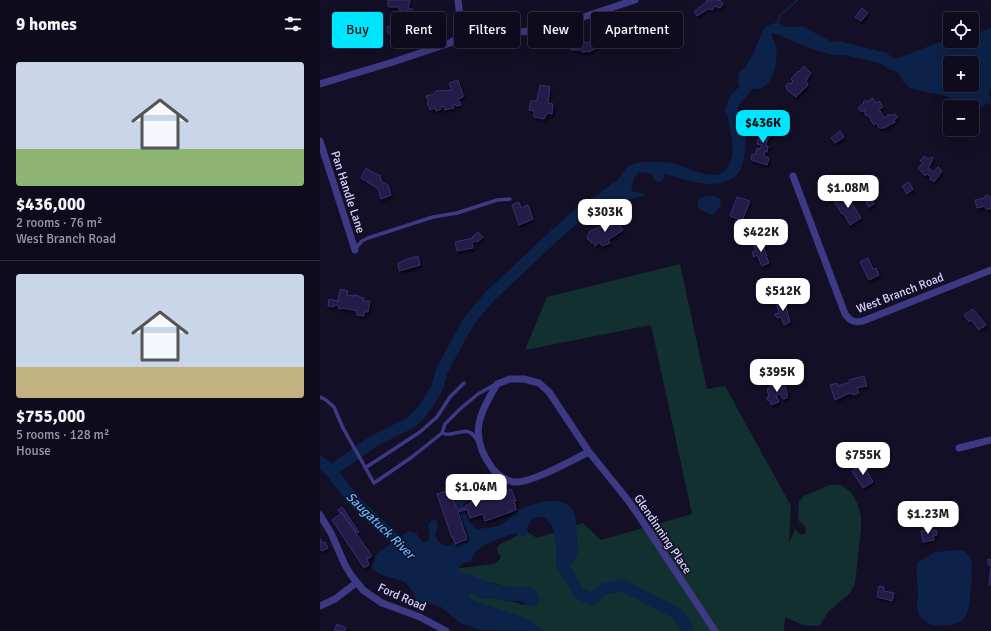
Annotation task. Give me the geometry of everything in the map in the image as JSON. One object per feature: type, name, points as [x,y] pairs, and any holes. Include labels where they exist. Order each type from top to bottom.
[{"type":"street","points":[[458,0],[459,12]]},
{"type":"street","points":[[520,32],[537,30],[559,24],[635,0]]},
{"type":"street","points":[[320,84],[436,48],[454,40]]},
{"type":"street","name":"Pan Handle Lane","points":[[320,141],[354,250]]},
{"type":"street","name":"West Branch Road","points":[[793,176],[844,314],[852,321],[863,321],[991,270]]},
{"type":"street","name":"Glendinning Place","points":[[497,384],[510,380],[524,379],[539,384],[549,392],[588,452],[631,505],[715,631]]},
{"type":"street","points":[[497,384],[482,412],[478,426],[478,441],[493,470],[498,474],[516,482],[529,480],[588,452]]},
{"type":"street","points":[[959,448],[991,440]]},
{"type":"street","name":"Ford Road","points":[[320,515],[331,533],[345,565],[356,583],[382,603],[420,617],[446,631]]},
{"type":"street","points":[[320,606],[335,599],[356,583]]},
{"type":"lane","points":[[354,250],[362,241],[433,217],[457,213],[497,200],[510,199]]},
{"type":"lane","points":[[365,468],[420,432],[437,417],[450,398],[464,382]]},
{"type":"lane","points":[[320,397],[334,407],[355,450],[374,483],[412,458],[442,433],[445,424],[478,394],[497,384]]},
{"type":"lane","points":[[437,417],[445,424]]},
{"type":"lane","points":[[442,433],[451,435],[466,431],[471,433],[478,441]]},
{"type":"green space","points":[[680,264],[707,389],[725,386],[791,506],[789,543],[795,529],[801,535],[805,534],[806,532],[804,525],[799,521],[798,517],[799,502],[804,496],[829,485],[841,485],[851,492],[858,505],[861,517],[861,529],[855,584],[850,593],[828,612],[820,625],[803,625],[785,617],[784,631],[532,631],[474,604],[466,593],[476,593],[524,605],[534,602],[518,590],[460,574],[453,569],[494,564],[501,558],[497,548],[499,545],[526,531],[537,538],[583,523],[601,540],[692,514],[651,325],[525,350],[547,297]]},
{"type":"water","points":[[778,22],[787,27],[802,26],[830,41],[856,45],[852,54],[833,55],[812,49],[773,33],[771,34],[776,46],[776,64],[770,81],[758,89],[737,82],[739,76],[751,58],[766,26]]},
{"type":"water","points":[[991,28],[991,88],[989,94],[991,105],[987,103],[979,110],[979,100],[953,100],[947,96],[910,88],[902,80],[900,75],[892,69],[891,61],[943,41],[943,48],[979,48],[979,32]]},
{"type":"water","points":[[734,93],[738,96],[735,106],[740,126],[747,130],[742,166],[736,176],[721,183],[705,184],[665,174],[662,181],[658,182],[653,180],[653,174],[639,172],[634,178],[631,191],[644,193],[644,196],[624,201],[610,200],[604,202],[602,194],[613,186],[626,168],[630,165],[645,162],[665,162],[673,163],[710,175],[725,171],[730,163],[732,155],[727,110],[731,94]]},
{"type":"water","points":[[705,196],[716,197],[721,201],[720,206],[713,215],[702,211],[698,207],[698,200]]},
{"type":"water","points":[[454,486],[459,488],[462,494],[468,498],[468,500],[463,504],[463,508],[464,510],[467,509],[465,513],[469,521],[476,529],[500,525],[519,510],[541,502],[557,501],[564,503],[570,507],[574,513],[578,551],[574,561],[567,567],[558,565],[553,529],[550,522],[545,518],[536,517],[531,521],[526,535],[523,537],[515,533],[487,544],[478,550],[471,561],[462,564],[458,569],[458,572],[499,585],[528,587],[536,590],[540,599],[537,605],[531,608],[520,601],[507,602],[494,598],[484,599],[469,593],[468,596],[473,600],[529,619],[544,631],[480,630],[460,623],[441,607],[416,600],[413,592],[405,582],[379,574],[372,568],[376,554],[409,531],[416,533],[422,542],[428,542],[430,536],[428,525],[433,519],[437,521],[438,527],[435,533],[436,538],[441,544],[447,546],[469,539],[452,492],[454,490],[451,489]]},
{"type":"water","points":[[958,550],[968,554],[972,563],[968,612],[962,620],[950,625],[943,626],[929,623],[923,620],[917,609],[918,562],[935,552]]},
{"type":"building","points":[[388,0],[410,0],[408,9],[413,9],[413,12],[401,12],[399,7],[388,7]]},
{"type":"building","points":[[707,0],[718,0],[723,4],[720,8],[714,6],[713,10],[708,9],[697,16],[694,12]]},
{"type":"building","points":[[862,8],[868,13],[861,21],[855,17]]},
{"type":"building","points":[[388,26],[391,26],[391,34],[388,34]]},
{"type":"building","points":[[591,41],[591,48],[594,48],[594,50],[591,50],[590,52],[571,50],[571,48],[583,48],[583,43]]},
{"type":"building","points":[[804,66],[811,73],[806,81],[808,85],[796,97],[787,90],[786,86],[788,83],[791,84],[793,81],[791,79]]},
{"type":"building","points":[[458,80],[463,95],[463,97],[458,99],[461,105],[456,106],[455,104],[453,105],[454,108],[445,110],[444,106],[436,111],[435,108],[430,110],[427,104],[428,100],[426,96],[434,94],[436,91],[452,90],[449,83]]},
{"type":"building","points":[[540,85],[550,87],[548,103],[553,104],[552,114],[547,113],[544,119],[534,117],[534,111],[529,110],[531,101],[537,100]]},
{"type":"building","points":[[873,98],[876,103],[879,101],[883,107],[879,109],[884,118],[890,114],[891,116],[895,114],[898,117],[894,120],[895,122],[884,128],[879,128],[876,123],[874,125],[868,115],[866,116],[865,110],[861,112],[859,107],[864,103],[863,102],[866,100],[867,102]]},
{"type":"building","points":[[765,123],[774,125],[771,137],[769,136],[766,145],[768,146],[767,152],[765,151],[764,156],[769,158],[767,165],[751,160],[752,154],[755,155],[757,148],[760,149],[762,145],[757,144],[760,133],[758,133],[759,128],[763,129]]},
{"type":"building","points":[[840,131],[844,137],[835,143],[831,138]]},
{"type":"building","points":[[924,156],[928,159],[931,157],[933,158],[928,169],[934,172],[938,167],[942,171],[934,182],[930,179],[931,177],[927,174],[925,176],[918,168],[923,163],[920,161]]},
{"type":"building","points":[[366,168],[380,175],[381,181],[388,185],[391,195],[381,199],[378,189],[361,178]]},
{"type":"building","points":[[909,182],[913,189],[907,194],[902,186]]},
{"type":"building","points":[[846,193],[861,218],[850,225],[844,214],[842,214],[834,202]]},
{"type":"building","points":[[986,195],[991,197],[991,209],[986,209],[985,206],[977,208],[975,200],[984,198]]},
{"type":"building","points":[[737,197],[750,201],[742,221],[730,216]]},
{"type":"building","points":[[872,199],[874,204],[869,207],[866,202]]},
{"type":"building","points":[[519,202],[521,208],[528,205],[533,219],[519,225],[512,205]]},
{"type":"building","points":[[615,218],[623,230],[608,240],[610,243],[602,246],[600,242],[595,246],[593,242],[591,243],[590,240],[588,240],[587,237],[590,231],[601,226],[602,228],[612,223],[610,220]]},
{"type":"building","points":[[478,232],[483,237],[477,242],[475,241],[472,243],[473,248],[457,251],[455,242],[473,238],[472,237]]},
{"type":"building","points":[[761,241],[769,263],[762,266],[757,255],[754,257],[752,252],[756,251],[753,244]]},
{"type":"building","points":[[418,256],[420,265],[399,271],[398,263]]},
{"type":"building","points":[[868,258],[873,269],[876,268],[879,275],[869,280],[860,262]]},
{"type":"building","points":[[340,289],[348,291],[347,296],[359,296],[364,298],[363,301],[370,301],[368,312],[364,312],[364,316],[357,315],[357,311],[343,308],[339,309],[338,305],[334,305],[334,307],[328,306],[329,299],[338,301]]},
{"type":"building","points":[[784,299],[790,322],[784,325],[781,317],[777,318],[775,314],[779,313],[776,302]]},
{"type":"building","points":[[973,309],[986,325],[979,330],[971,320],[969,322],[964,315]]},
{"type":"building","points":[[864,376],[867,386],[857,388],[859,393],[853,395],[852,393],[849,393],[835,400],[830,385],[837,383],[838,386],[850,382],[849,380]]},
{"type":"building","points":[[783,381],[787,392],[787,398],[783,399],[780,394],[776,395],[779,402],[771,405],[770,401],[767,400],[767,397],[769,397],[767,389],[770,388],[771,385],[779,384],[778,382]]},
{"type":"building","points":[[863,464],[873,482],[863,488],[852,471]]},
{"type":"building","points":[[485,476],[488,486],[491,485],[492,489],[484,492],[484,489],[482,490],[484,497],[511,489],[516,501],[513,502],[514,504],[515,503],[516,510],[485,521],[483,514],[470,518],[467,509],[458,512],[467,539],[455,544],[437,494],[449,490],[458,510],[466,507],[465,506],[471,502],[481,498],[479,491],[476,492],[473,484],[478,482],[477,479]]},
{"type":"building","points":[[913,504],[921,506],[919,512],[911,509]]},
{"type":"building","points":[[342,507],[359,532],[357,533],[342,512],[340,513],[338,510]]},
{"type":"building","points":[[342,513],[371,555],[371,557],[367,559],[369,565],[364,568],[332,520]]},
{"type":"building","points":[[936,530],[937,535],[933,536],[934,540],[923,542],[921,531]]},
{"type":"building","points":[[320,539],[322,543],[325,542],[328,548],[322,551],[320,550]]},
{"type":"building","points":[[988,559],[991,560],[991,565],[988,565]]},
{"type":"building","points":[[991,565],[991,585],[989,585]]},
{"type":"building","points":[[879,586],[884,587],[884,591],[894,593],[892,601],[877,597]]},
{"type":"building","points":[[337,624],[346,628],[345,631],[334,631]]},
{"type":"waterway","points":[[777,24],[780,15],[798,0]]},
{"type":"waterway","points":[[838,47],[883,58],[894,65]]},
{"type":"waterway","points":[[731,111],[734,101],[746,88],[744,76],[746,74]]},
{"type":"waterway","points":[[331,471],[374,441],[410,423],[420,414],[437,388],[442,370],[469,321],[488,298],[585,209],[616,188]]},
{"type":"waterway","name":"Saugatuck River","points":[[320,462],[331,471],[354,501],[407,551]]},
{"type":"waterway","name":"Saugatuck River","points":[[562,553],[562,563],[580,594],[592,599],[604,589],[622,585],[676,613],[687,627],[686,631]]}]
